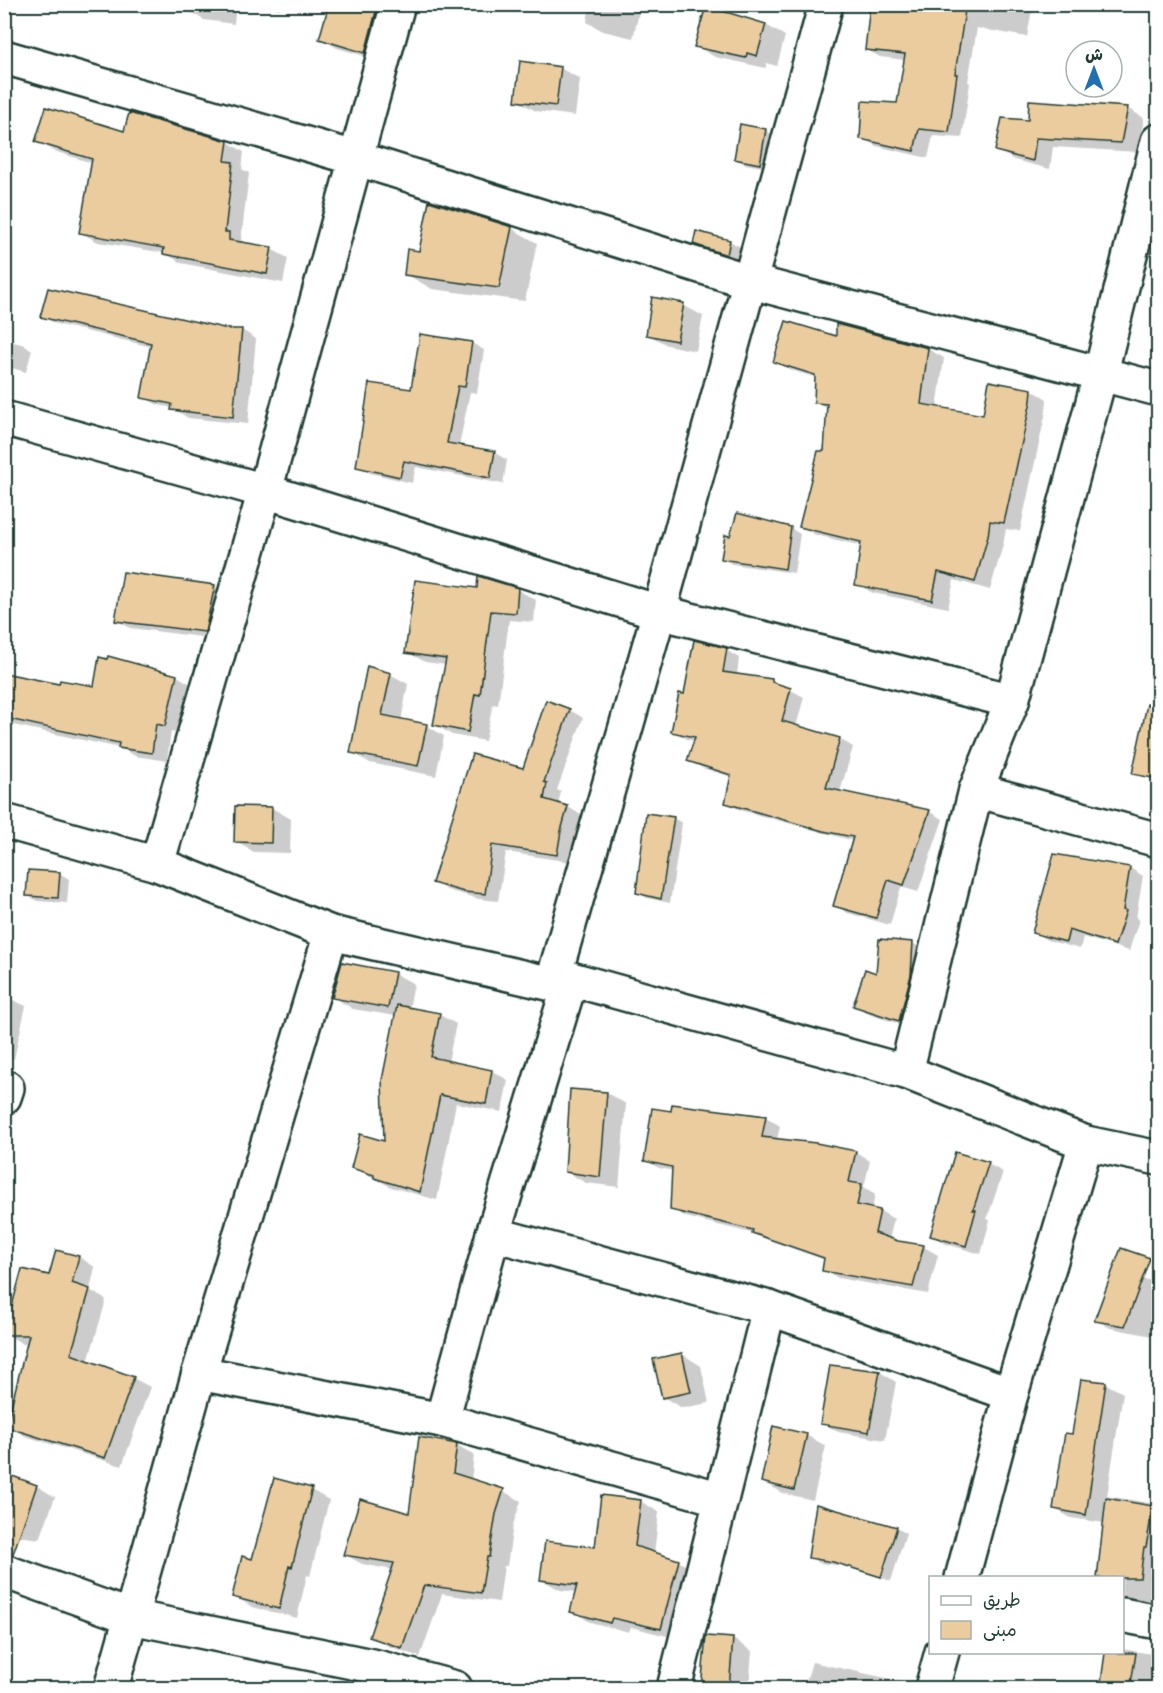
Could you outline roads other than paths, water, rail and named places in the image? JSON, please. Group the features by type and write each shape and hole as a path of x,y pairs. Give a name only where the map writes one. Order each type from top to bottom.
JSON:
{"street":[{"path":"157,864 265,491 398,4"},
{"path":"442,1420 561,982 658,612 826,4"},
{"path":"4,57 355,158 748,281 1101,372 1158,389"},
{"path":"906,1072 976,790 1012,701 1101,372 1158,141"},
{"path":"4,418 265,491 658,612 1012,701"},
{"path":"976,790 1158,840"},
{"path":"4,821 157,864 331,933 561,982 906,1072 1086,1143 1158,1158"},
{"path":"111,1689 199,1373 331,933"},
{"path":"4,1087 7,1088 4,1096"},
{"path":"963,1576 1011,1395 1086,1143"},
{"path":"493,1234 769,1308 1011,1395"},
{"path":"674,1689 769,1308"},
{"path":"199,1373 442,1420 721,1499"},
{"path":"4,1571 131,1617 374,1678 455,1689"},
{"path":"1124,1615 1158,1622"},
{"path":"932,1689 942,1654"}]}
